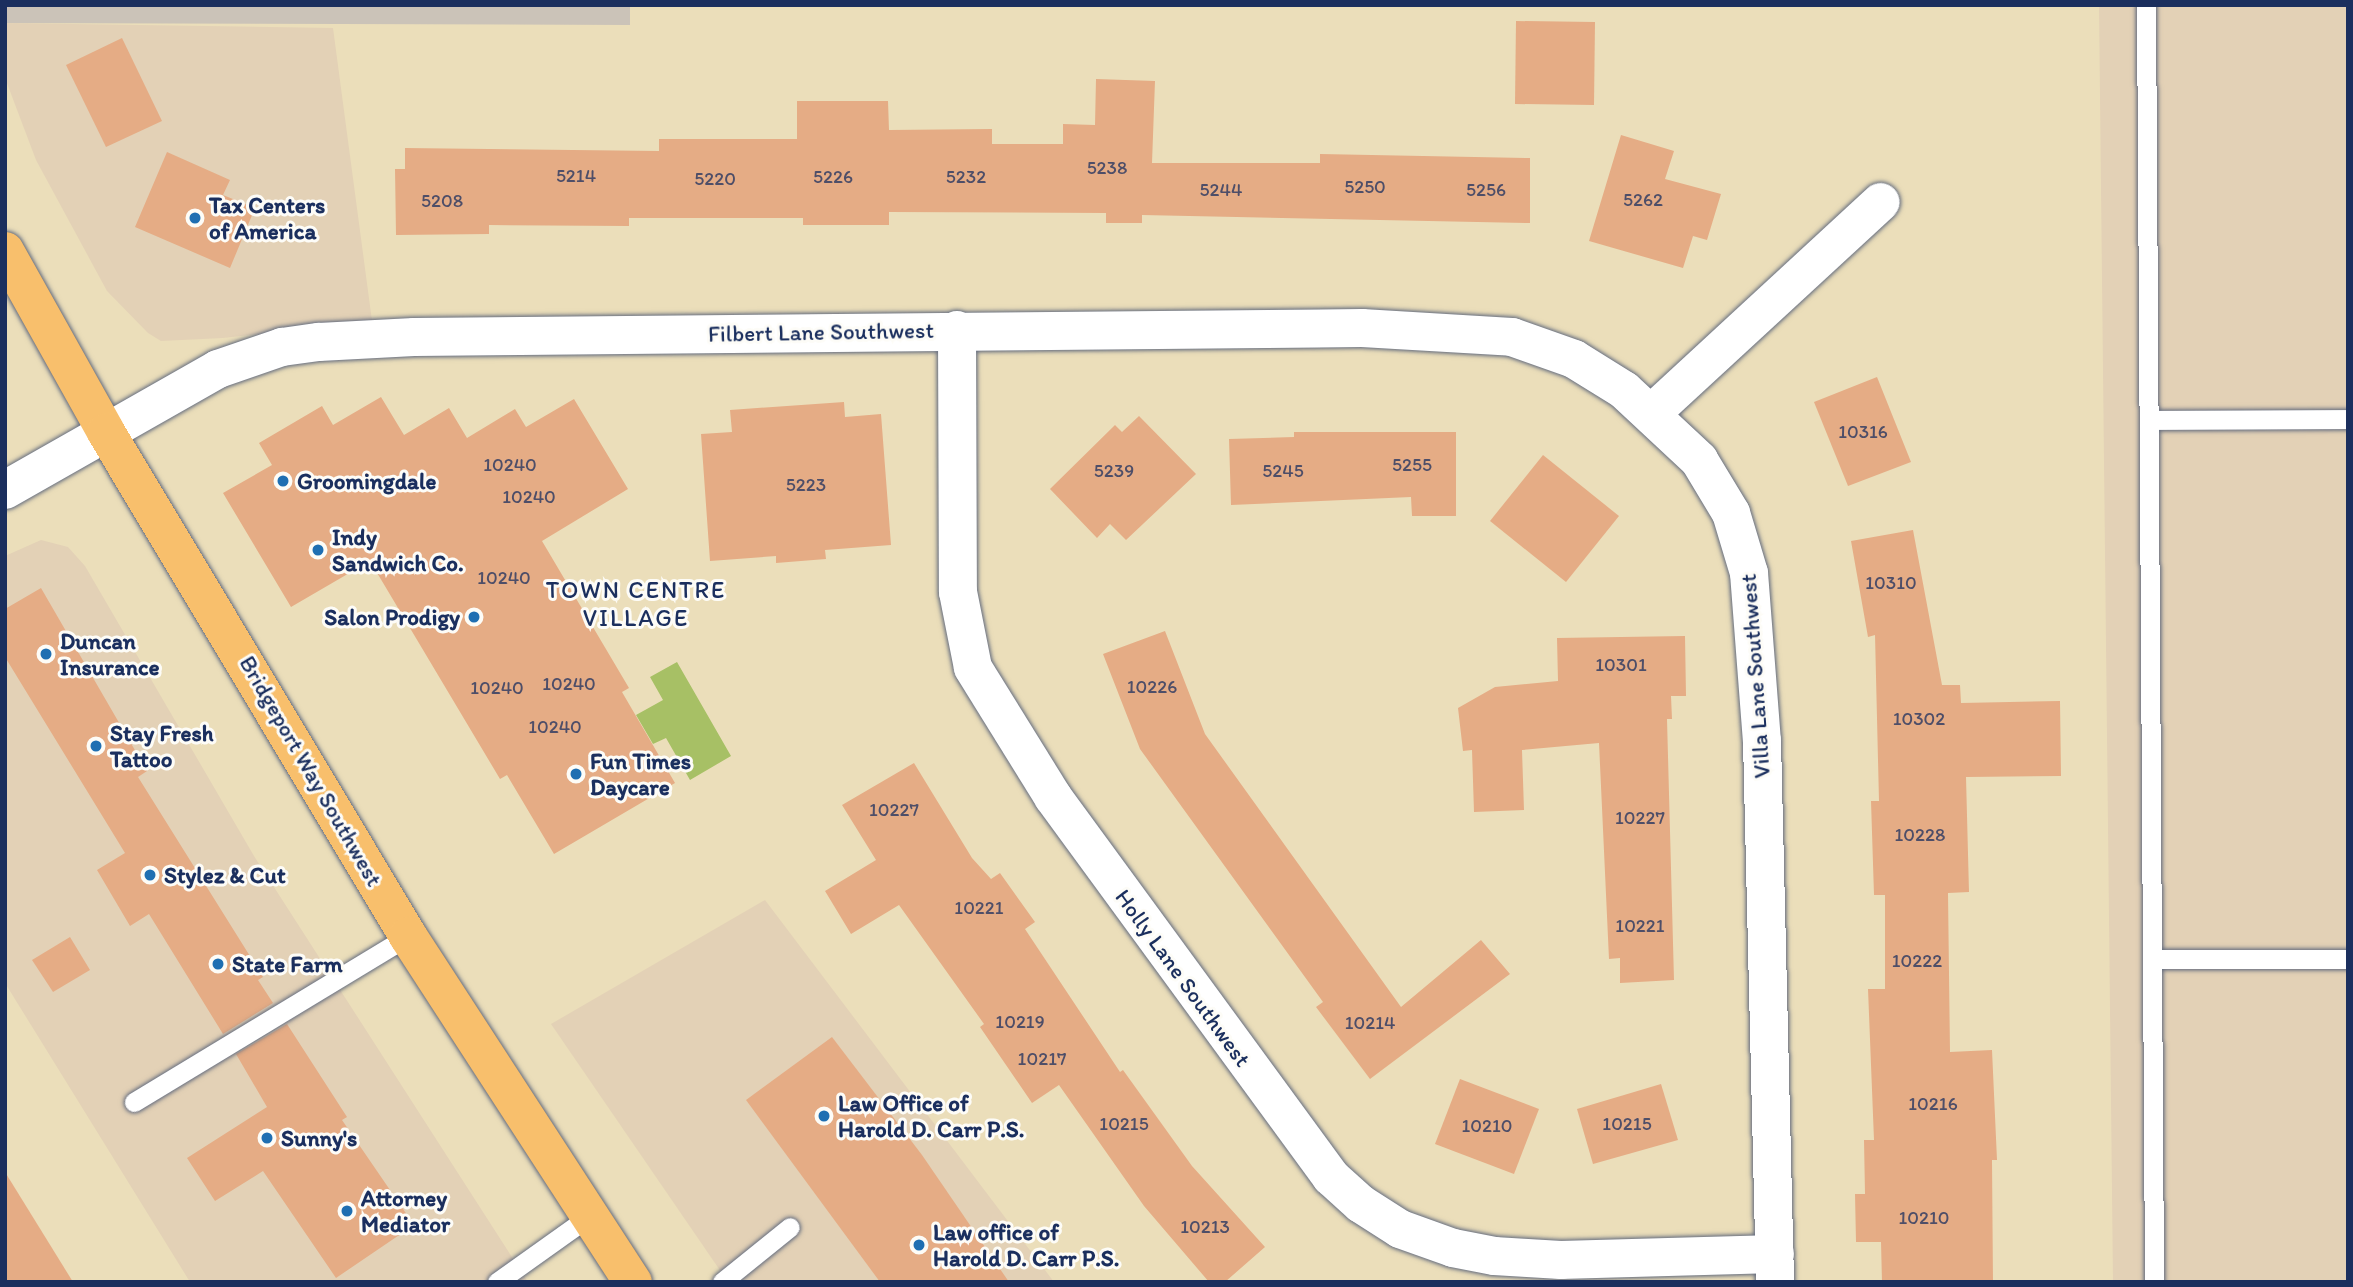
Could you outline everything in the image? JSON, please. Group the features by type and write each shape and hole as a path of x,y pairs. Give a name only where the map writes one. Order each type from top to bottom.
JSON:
{"main road":[{"name":"Bridgeport Way Southwest","path":"5,251 106,432 408,936 588,1217 633,1282"}],"street":[{"path":"1652,413 1881,202"},
{"name":"Filbert Lane Southwest","path":"5,490 218,369 300,344 414,337 1362,328 1479,332 1544,345 1574,359 1652,413"},
{"name":"Holly Lane Southwest","path":"957,330 958,592 973,668 1053,797 1331,1177 1361,1205 1401,1229 1453,1248 1494,1256 1775,1268"},
{"name":"Villa Lane Southwest","path":"1652,413 1699,460 1726,504 1741,541 1754,603 1762,741 1775,1268"}],"lane":[{"path":"2146,5 2154,1282"},
{"path":"2149,420 2348,419"},
{"path":"135,1102 408,936"},
{"path":"2153,959 2348,959"},
{"path":"497,1282 588,1217"},
{"path":"722,1282 790,1227"}],"shaded area":[{"path":"5,5 630,5 630,25 5,23"},
{"path":"2099,5 2348,5 2348,1282 2113,1282"},
{"path":"5,23 333,28 372,321 223,338 161,341 148,333 107,291 36,160 5,78"},
{"path":"41,540 68,547 85,566 254,856 528,1282 190,1282 5,983 5,556"},
{"path":"765,900 1054,1282 728,1282 551,1024"}],"green space":[{"path":"677,662 731,756 690,780 666,738 653,744 636,715 663,700 650,677"}],"building":[{"path":"1516,21 1595,22 1594,105 1515,104"},
{"path":"122,38 162,121 106,147 66,65"},
{"path":"1096,79 1155,81 1152,163 1320,163 1320,154 1530,158 1530,223 1142,215 1142,223 1106,223 1106,213 889,212 889,225 803,225 803,218 629,218 629,226 489,225 489,234 396,235 395,169 405,169 405,148 659,151 659,139 797,139 797,101 888,101 889,130 992,129 992,144 1063,144 1063,124 1095,125"},
{"path":"1621,135 1674,151 1665,179 1721,194 1707,240 1693,236 1683,268 1589,241"},
{"name":"Tax Centers of America","path":"167,152 230,180 223,195 255,208 230,268 135,227"},
{"path":"1877,377 1911,462 1848,486 1814,402"},
{"path":"381,397 404,435 449,408 467,438 515,409 526,427 574,399 628,489 542,541 629,688 622,692 675,783 554,854 507,775 500,779 370,561 291,607 223,493 272,465 259,443 322,406 333,425"},
{"path":"844,402 845,417 881,414 891,545 825,550 826,559 776,563 776,556 710,561 701,434 732,432 730,410"},
{"path":"1139,416 1196,474 1126,540 1110,524 1097,538 1050,489 1115,425 1122,432"},
{"path":"1294,432 1456,432 1456,516 1412,516 1411,497 1231,505 1229,439 1294,437"},
{"path":"1543,455 1619,516 1566,582 1490,521"},
{"path":"1913,530 1942,685 1960,685 1961,703 2060,701 2061,776 1966,777 1969,892 1948,893 1950,1052 1992,1050 1997,1160 1992,1160 1993,1282 1882,1282 1881,1242 1856,1242 1855,1194 1865,1194 1864,1140 1874,1140 1868,989 1885,989 1885,895 1874,895 1871,801 1879,801 1875,635 1868,637 1851,541"},
{"path":"41,588 147,771 138,777 263,977 258,980 273,1003 223,1034 149,914 130,926 97,870 125,853 5,657 5,609"},
{"path":"1165,631 1205,734 1401,1007 1481,940 1510,974 1370,1079 1316,1007 1323,1002 1140,749 1103,654"},
{"path":"1685,636 1686,696 1671,696 1672,719 1667,719 1674,980 1620,983 1620,958 1609,959 1599,743 1522,750 1524,810 1474,812 1472,750 1463,751 1458,708 1495,687 1558,681 1557,638"},
{"path":"914,763 972,858 991,879 1000,873 1035,922 1025,929 1120,1072 1123,1070 1192,1166 1265,1247 1225,1282 1209,1282 1144,1206 1059,1085 1032,1103 980,1027 984,1024 899,905 851,934 825,891 876,860 842,805"},
{"path":"70,937 90,970 53,992 32,960"},
{"path":"287,1024 347,1117 342,1120 414,1225 336,1278 263,1171 215,1201 187,1158 267,1107 236,1054"},
{"path":"832,1037 922,1155 1009,1282 880,1282 746,1100"},
{"path":"1460,1079 1539,1109 1514,1174 1435,1144"},
{"path":"1661,1084 1678,1140 1593,1164 1577,1109"},
{"path":"5,1172 73,1282 5,1282"}],"place":[{"name":"Tax Centers of America","path":"195,218"},
{"name":"Groomingdale","path":"283,481"},
{"name":"Indy Sandwich Co.","path":"318,550"},
{"name":"Salon Prodigy","path":"474,617"},
{"name":"Duncan Insurance","path":"46,654"},
{"name":"Stay Fresh Tattoo","path":"96,746"},
{"name":"Fun Times Daycare","path":"576,774"},
{"name":"Stylez & Cut","path":"150,875"},
{"name":"State Farm","path":"218,964"},
{"name":"Law Office of Harold D. Carr P.S.","path":"824,1116"},
{"name":"Sunny's","path":"267,1138"},
{"name":"Attorney Mediator","path":"347,1211"},
{"name":"Law office of Harold D. Carr P.S.","path":"919,1245"}],"district":[{"name":"TOWN CENTRE VILLAGE","path":"636,604"}]}
